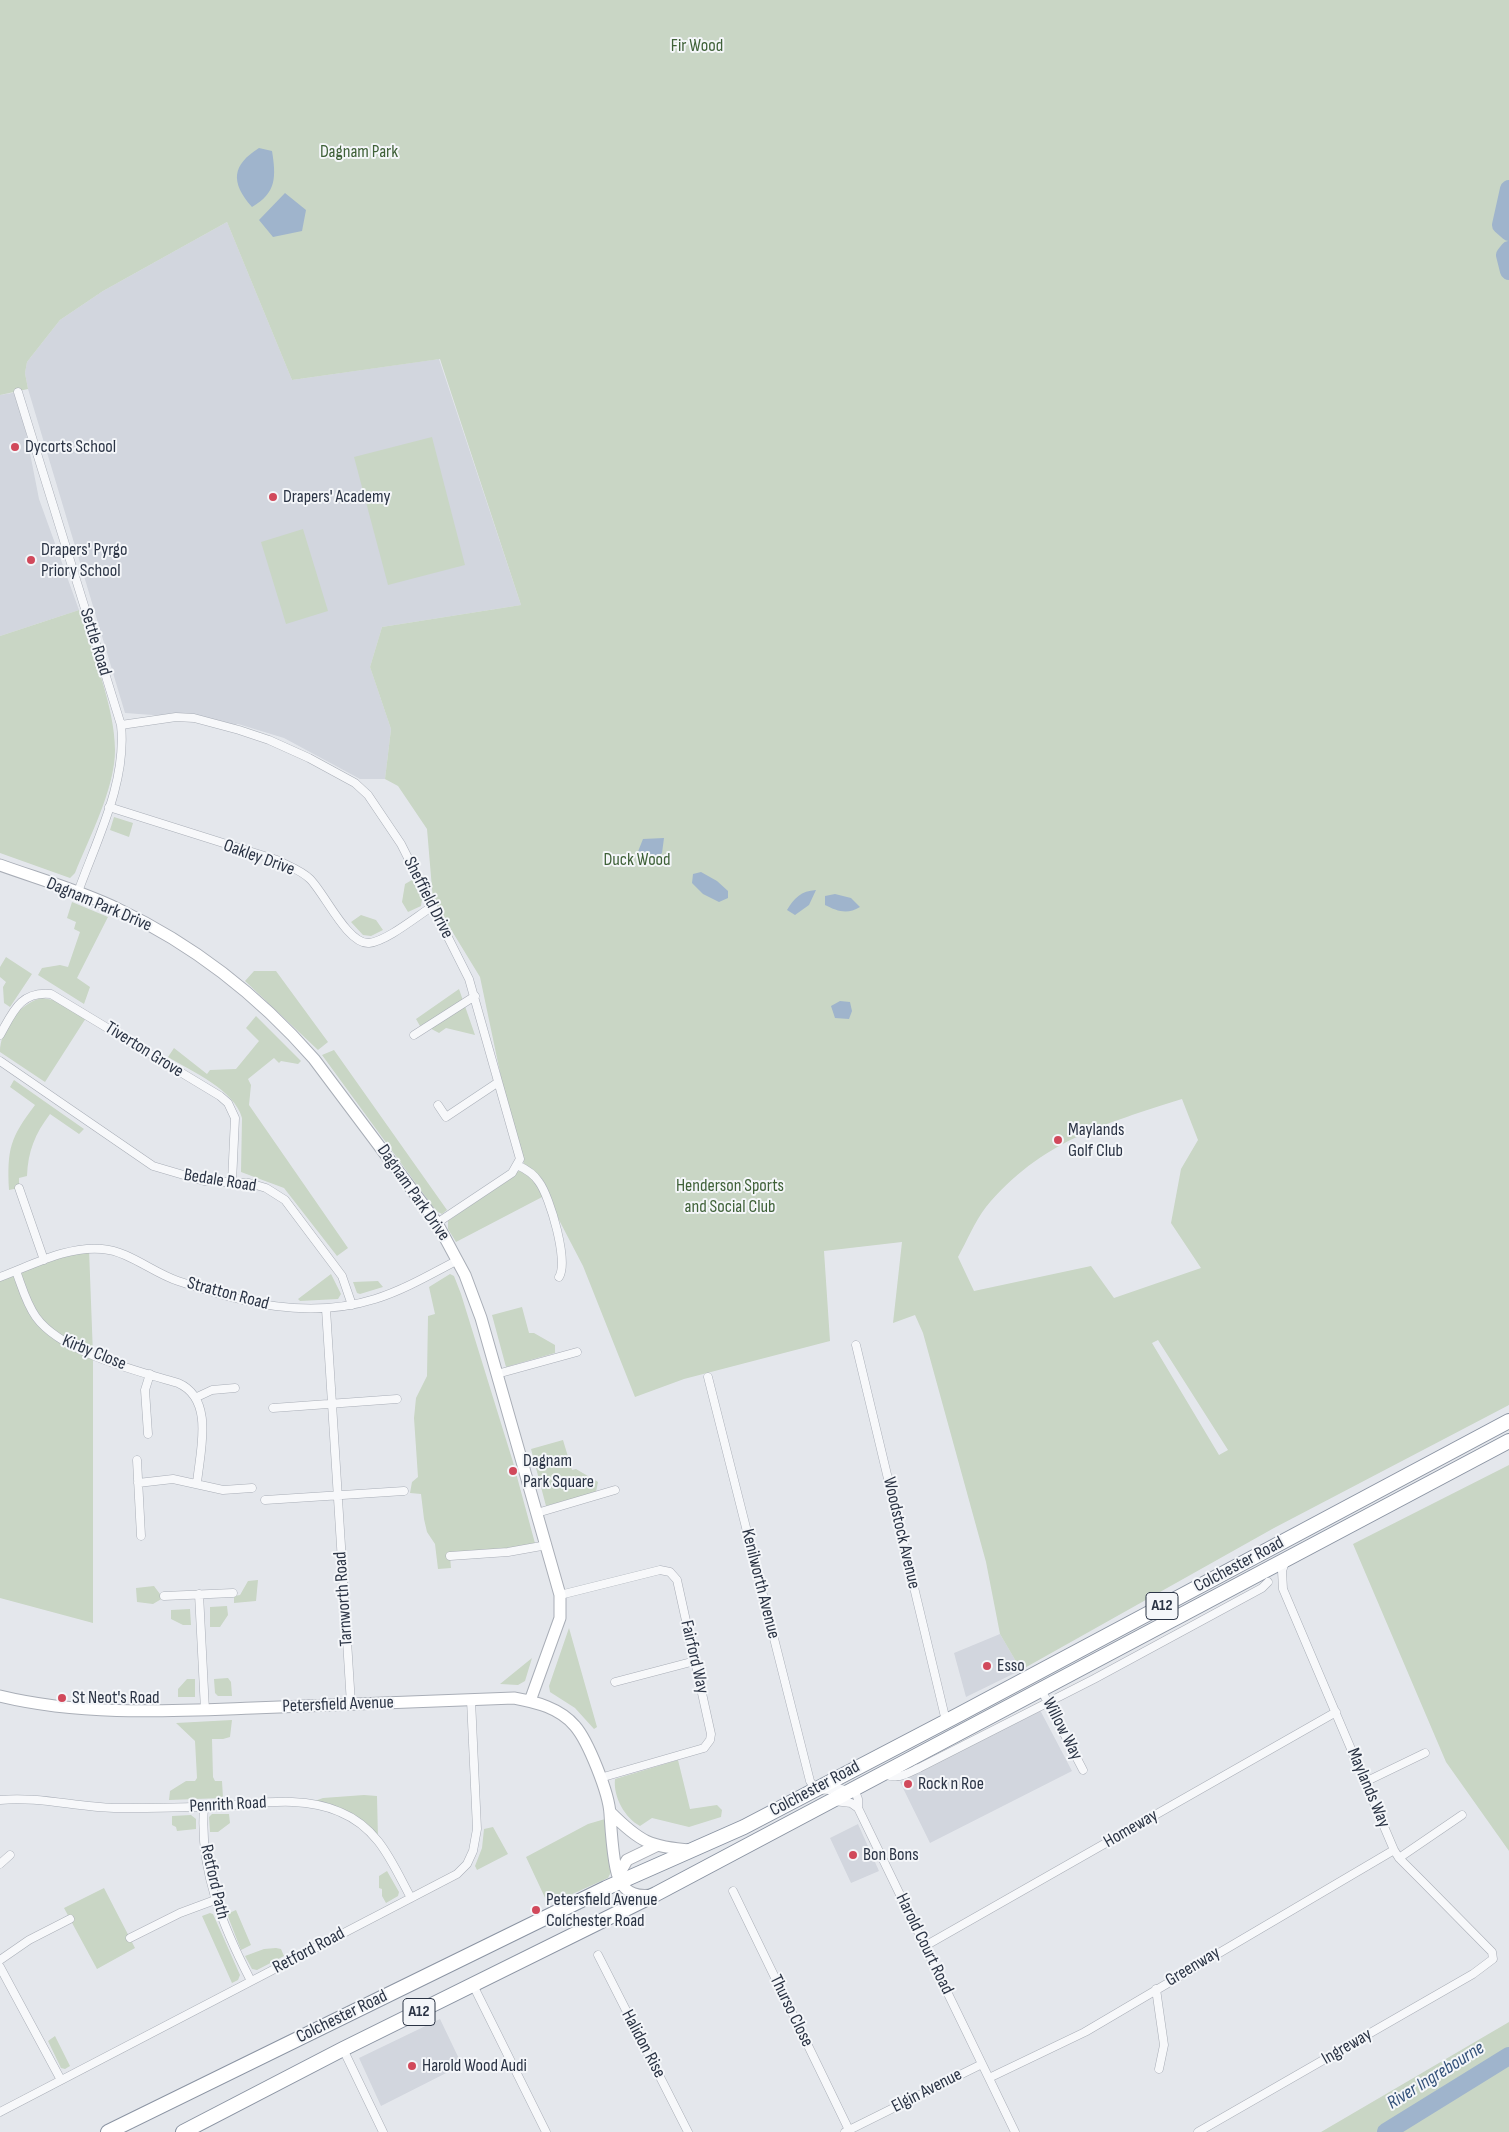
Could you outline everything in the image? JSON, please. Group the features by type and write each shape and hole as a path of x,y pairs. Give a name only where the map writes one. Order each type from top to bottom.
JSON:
{"highway":[{"name":"Colchester Road","path":"108,2132 619,1879 694,1850 815,1789 1509,1421"},
{"name":"Colchester Road","path":"184,2132 343,2049 656,1894 884,1774 1242,1581 1285,1562 1509,1440"}],"street":[{"name":"Settle Road","path":"18,392 121,724 123,743 120,766 109,807 78,892"},
{"name":"Sheffield Drive","path":"121,724 176,716 194,718 269,740 341,775 355,783 368,795 401,844 433,906 475,996 497,1083 518,1150 520,1159 517,1166"},
{"name":"Oakley Drive","path":"109,807 277,860 295,868 310,879 355,939 368,943 380,940 433,906"},
{"name":"Dagnam Park Drive","path":"0,865 78,892 117,908 174,940 241,986 294,1036 324,1071 437,1223 458,1260 479,1312 560,1595 560,1618 530,1701"},
{"name":"Tiverton Grove","path":"0,1036 16,1008 29,996 51,994 220,1096 228,1103 235,1118 232,1182"},
{"path":"414,1035 475,996"},
{"name":"Bedale Road","path":"0,1061 153,1166 204,1181 250,1183 266,1188 285,1200 342,1276 352,1305"},
{"path":"438,1105 446,1117 497,1083"},
{"path":"437,1223 512,1172 517,1166 527,1170 539,1181 552,1214 560,1240 562,1271 560,1277"},
{"path":"19,1188 44,1260"},
{"name":"Stratton Road","path":"0,1277 75,1250 116,1251 159,1274 220,1294 269,1306 326,1309 352,1305 396,1291 458,1260"},
{"name":"Kirby Close","path":"16,1271 29,1307 37,1319 56,1338 80,1351 185,1386 197,1397"},
{"name":"Tarnworth Road","path":"326,1309 330,1403 351,1704"},
{"name":"Woodstock Avenue","path":"856,1345 946,1721"},
{"path":"497,1374 577,1352"},
{"path":"148,1434 145,1390 150,1374"},
{"name":"Kenilworth Avenue","path":"708,1377 785,1686 809,1778 815,1789"},
{"path":"197,1483 202,1417 197,1397 212,1390 235,1388"},
{"path":"273,1408 397,1399"},
{"path":"137,1460 141,1536"},
{"path":"138,1482 173,1480 197,1483 223,1490 252,1488"},
{"path":"537,1513 615,1490"},
{"path":"265,1500 404,1491"},
{"path":"450,1556 508,1552 547,1545"},
{"name":"Colchester Road","path":"884,1774 894,1777 904,1775 1207,1619 1262,1588 1285,1562"},
{"name":"Maylands Way","path":"1285,1562 1283,1589 1394,1850 1399,1858 1492,1952 1494,1959"},
{"name":"Fairford Way","path":"560,1595 660,1570 670,1572 677,1580 712,1734 708,1744 698,1750 600,1778"},
{"path":"1242,1581 1269,1582 1283,1589"},
{"path":"164,1596 233,1593"},
{"path":"199,1594 205,1710"},
{"path":"615,1682 695,1661"},
{"name":"Willow Way","path":"1041,1688 1082,1770"},
{"name":"Petersfield Avenue","path":"0,1696 39,1703 104,1710 205,1710 514,1698 530,1701 555,1709 575,1726 591,1749 610,1812 610,1826 619,1879"},
{"name":"Retford Road","path":"0,2112 457,1874 467,1864 473,1851 477,1829 471,1700"},
{"name":"Homeway","path":"925,1946 1336,1712"},
{"path":"1365,1782 1425,1753"},
{"path":"815,1789 829,1790 836,1787 849,1792"},
{"name":"Harold Court Road","path":"849,1792 856,1794 858,1808 1014,2132"},
{"name":"Penrith Road","path":"0,1800 16,1798 103,1807 204,1807 306,1802 341,1812 360,1823 378,1838 411,1898"},
{"path":"832,1801 851,1803 858,1808"},
{"name":"Retford Path","path":"204,1807 204,1841 215,1900 229,1938 251,1981"},
{"name":"Petersfield Avenue","path":"610,1812 637,1838 656,1846 694,1850"},
{"path":"1399,1858 1462,1815"},
{"path":"656,1846 626,1860 619,1879 628,1892 637,1895 656,1894"},
{"name":"Greenway","path":"989,2078 1085,2032 1394,1850"},
{"path":"0,1864 10,1854"},
{"name":"Thurso Close","path":"733,1891 847,2131"},
{"path":"130,1938 180,1913 215,1900"},
{"path":"0,1960 29,1940 70,1919"},
{"name":"Halidon Rise","path":"598,1955 688,2132"},
{"name":"Ingreway","path":"1198,2132 1473,1974 1494,1959"},
{"path":"0,1967 61,2080"},
{"path":"473,1984 546,2132"},
{"path":"1156,1989 1164,2045 1159,2069"},
{"path":"343,2049 383,2132"},
{"name":"Elgin Avenue","path":"847,2131 982,2064"}],"shaded area":[{"name":"Drapers' Academy","path":"227,222 292,380 439,359 521,605 382,627 370,667 391,729 385,779 360,779 284,738 238,724 228,727 194,718 125,713 28,389 25,373 27,362 60,320 103,291"},
{"name":"Drapers' Pyrgo Priory School","path":"18,392 39,499 79,610 0,636 0,395"},
{"path":"1000,1634 1021,1670 966,1697 954,1653"},
{"path":"1040,1710 1072,1771 930,1843 900,1782"},
{"path":"858,1824 879,1871 851,1883 830,1838"},
{"path":"440,2019 462,2065 381,2106 359,2058"}],"green space":[{"path":"0,0 1509,0 1509,1405 1274,1528 1021,1670 1000,1634 986,1562 923,1333 915,1315 893,1323 902,1242 824,1251 830,1341 684,1379 635,1397 583,1266 546,1195 456,1242 448,1229 448,1221 523,1168 526,1170 510,1120 480,977 433,900 427,829 398,786 385,779 391,729 370,667 382,627 521,605 440,359 292,380 227,222 103,291 60,320 27,362 25,373 28,389 0,395","holes":["1182,1099 1198,1140 1181,1169 1171,1223 1201,1268 1114,1298 1091,1266 974,1291 958,1257 986,1207 1007,1184 1052,1150 1075,1138 1126,1117","1158,1340 1228,1450 1219,1455 1152,1343"]},
{"path":"432,437 465,565 388,585 354,457"},
{"path":"303,529 328,611 286,624 261,542"},
{"path":"79,610 107,698 114,733 115,750 111,781 106,797 75,873 70,878 0,853 0,636"},
{"path":"114,817 133,823 129,837 110,830"},
{"path":"412,880 422,899 421,906 408,912 402,902 405,884"},
{"path":"72,902 108,917 77,978 90,987 84,1004 38,975 42,968 60,965 68,967 80,932 74,929 76,922 67,918"},
{"path":"361,915 376,920 383,930 371,936 363,935 351,922"},
{"path":"6,957 32,974 10,1007 4,1003 3,987 6,982 0,977 0,967"},
{"path":"254,971 276,971 328,1042 318,1050 245,981"},
{"path":"459,989 475,1035 446,1028 439,1033 424,1025 420,1026 416,1019"},
{"path":"42,998 59,1001 86,1018 45,1082 0,1052 3,1035 12,1019 26,1005"},
{"path":"256,1016 301,1061 298,1064 281,1061 279,1063 274,1058 248,1079 251,1085 249,1105 348,1248 337,1256 284,1188 241,1172 242,1118 238,1108 231,1099 211,1082 168,1057 174,1048 207,1074 210,1070 236,1069 259,1041 246,1028"},
{"path":"334,1050 447,1210 442,1214 436,1211 322,1055"},
{"path":"14,1080 84,1129 79,1134 50,1114 33,1143 27,1176 19,1178 19,1188 9,1190 9,1164 12,1144 20,1126 35,1105 10,1087"},
{"path":"89,1249 93,1355 93,1623 0,1598 0,1277"},
{"path":"331,1274 341,1294 338,1299 300,1301 298,1299"},
{"path":"450,1274 454,1276 461,1294 513,1462 536,1547 450,1556 451,1568 438,1569 435,1544 427,1532 424,1519 421,1494 410,1493 412,1482 418,1477 414,1418 416,1398 427,1376 428,1316 435,1314 429,1287"},
{"path":"378,1281 383,1287 360,1294 357,1293 353,1282"},
{"path":"522,1307 529,1333 534,1333 555,1345 555,1353 506,1367 492,1315"},
{"path":"563,1440 572,1470 576,1469 598,1482 596,1492 546,1506 531,1449"},
{"path":"1509,1465 1509,1851 1446,1762 1353,1544"},
{"path":"258,1580 256,1601 234,1603 234,1596 240,1595 248,1581"},
{"path":"154,1586 163,1598 153,1604 137,1602 136,1588"},
{"path":"227,1606 228,1615 220,1627 210,1627 210,1607"},
{"path":"190,1609 191,1625 183,1625 171,1619 171,1610"},
{"path":"569,1628 597,1727 594,1729 575,1708 550,1692 549,1686"},
{"path":"532,1658 525,1681 518,1685 500,1684"},
{"path":"228,1678 231,1682 232,1696 218,1696 215,1693 214,1679"},
{"path":"187,1679 195,1679 195,1697 178,1697 178,1689"},
{"path":"232,1720 230,1737 212,1739 213,1777 215,1781 222,1781 223,1798 169,1800 170,1791 186,1781 195,1781 197,1778 195,1741 176,1723"},
{"path":"678,1760 690,1809 717,1805 722,1810 721,1817 689,1827 652,1818 640,1826 629,1818 621,1806 616,1793 615,1779"},
{"path":"377,1796 378,1839 360,1823 312,1802 323,1798"},
{"path":"212,1814 229,1814 230,1823 218,1832 210,1832 209,1817"},
{"path":"191,1815 196,1819 196,1829 177,1831 176,1827 172,1825 172,1816"},
{"path":"605,1819 613,1868 608,1878 568,1896 547,1902 526,1857 588,1824"},
{"path":"493,1827 508,1854 477,1870 475,1866 482,1848 484,1829"},
{"path":"387,1871 399,1892 398,1896 386,1903 382,1896 382,1889 379,1888 379,1876"},
{"path":"104,1888 135,1948 97,1969 64,1908"},
{"path":"236,1910 251,1945 241,1950 227,1914"},
{"path":"210,1913 213,1914 240,1975 238,1980 232,1983 202,1916"},
{"path":"264,1949 281,1949 284,1956 257,1970 252,1969 245,1956"},
{"path":"1509,2022 1509,2132 1321,2132"},
{"path":"55,2036 70,2066 65,2069 61,2068 48,2041"}],"water":[{"path":"259,148 272,151 274,176 273,183 266,196 252,207 240,190 237,174 243,161"},
{"path":"285,193 306,210 302,231 273,237 259,220"},
{"path":"664,838 662,853 651,864 639,863 637,854 643,839"},
{"path":"701,872 717,881 728,891 728,898 719,902 703,894 692,883 693,874"},
{"path":"816,890 809,905 795,915 787,910 799,896"},
{"path":"835,894 851,898 860,907 851,911 842,911 825,905 825,896"},
{"path":"840,1001 850,1002 852,1011 849,1019 835,1018 831,1006"}],"waterway":[{"path":"1509,189 1501,225 1509,232"},
{"path":"1509,250 1505,255 1509,271"},
{"name":"River Ingrebourne","path":"1386,2132 1509,2056"}],"place":[{"name":"Dycorts School","path":"15,447"},
{"name":"Drapers' Academy","path":"273,497"},
{"name":"Drapers' Pyrgo Priory School","path":"31,560"},
{"name":"Maylands Golf Club","path":"1058,1140"},
{"name":"Dagnam Park Square","path":"513,1471"},
{"name":"Esso","path":"987,1666"},
{"name":"St Neot's Road","path":"62,1698"},
{"name":"Rock n Roe","path":"908,1784"},
{"name":"Bon Bons","path":"853,1855"},
{"name":"Petersfield Avenue Colchester Road","path":"536,1910"},
{"name":"Harold Wood Audi","path":"412,2066"}],"park label":[{"name":"Fir Wood","path":"697,46"},
{"name":"Dagnam Park","path":"359,152"},
{"name":"Duck Wood","path":"637,860"},
{"name":"Henderson Sports and Social Club","path":"730,1196"}]}
